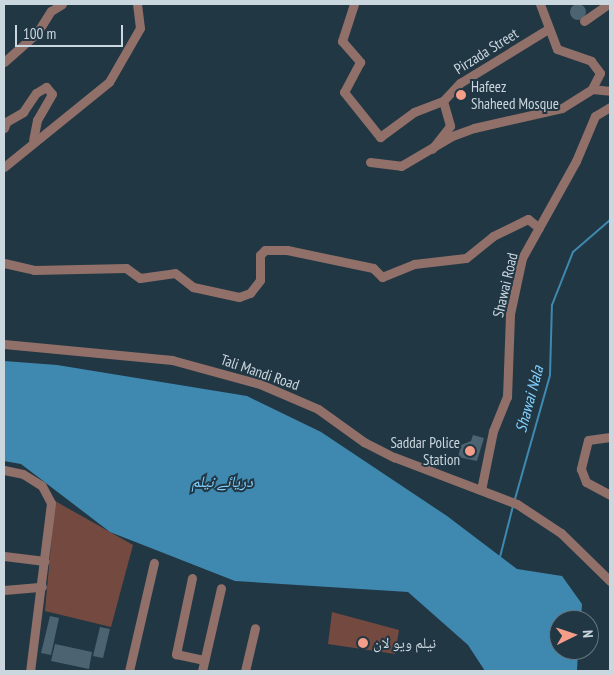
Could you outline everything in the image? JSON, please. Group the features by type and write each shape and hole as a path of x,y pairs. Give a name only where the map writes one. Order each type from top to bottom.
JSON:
{"street":[{"path":"4,62 37,33 50,11 62,4"},
{"path":"4,167 33,140 108,82 140,28 137,4"},
{"path":"354,4 342,41 360,62 344,92 377,135 387,135 414,112 443,101 450,126 432,149"},
{"path":"370,162 401,166 474,128 562,108 592,89 600,73 591,61 557,49 540,4"},
{"path":"584,22 608,4"},
{"name":"Pirzada Street","path":"443,101 460,82 548,29"},
{"path":"4,128 6,122 23,112 36,93 46,87 52,94 37,120 33,140"},
{"path":"592,89 610,91"},
{"name":"Shawai Road","path":"484,491 493,431 507,396 514,292 522,258 595,116 610,106"},
{"path":"4,263 34,270 126,268 140,278 175,273 193,287 240,297 250,293 260,280 260,255 265,250 287,250 373,268 382,277 414,264 466,258 493,236 528,219 539,228"},
{"name":"Tali Mandi Road","path":"4,344 172,360 260,384 318,409 364,442 394,457 484,491 550,524 610,581"},
{"path":"610,436 588,440 581,469 586,482 610,495"},
{"path":"4,470 23,474 42,486 51,503 30,671"},
{"path":"4,556 45,561"},
{"path":"129,671 154,563"},
{"path":"192,578 176,654 204,660"},
{"path":"4,590 42,587"},
{"path":"202,671 221,588"},
{"path":"245,671 255,628"}],"shaded area":[{"path":"55,501 133,545 111,627 45,611"},
{"path":"332,612 399,630 395,654 328,644"}],"water":[{"name":"دریائے نیلم","path":"4,361 57,365 247,396 321,432 447,516 517,569 562,576 582,604 582,610 549,610 549,660 578,660 577,671 485,671 468,645 408,592 235,581 110,532 21,464 4,461"}],"building":[{"path":"578,4 584,6 586,12 584,18 578,20 572,18 570,12 572,6"},
{"name":"Saddar Police Station","path":"473,435 484,438 477,461 458,457 461,445 471,441"},
{"path":"50,616 59,618 51,655 41,653"},
{"path":"100,627 110,629 103,658 93,656"},
{"path":"55,644 92,652 89,669 51,661"}],"waterway":[{"name":"Shawai Nala","path":"515,499 550,375 552,305 573,252 610,220"},
{"name":"Shawai Nala","path":"500,557 513,506"}],"place":[{"name":"Hafeez Shaheed Mosque","path":"461,95"},
{"name":"Saddar Police Station","path":"470,451"},
{"name":"نیلم ویو لان","path":"363,643"}]}
